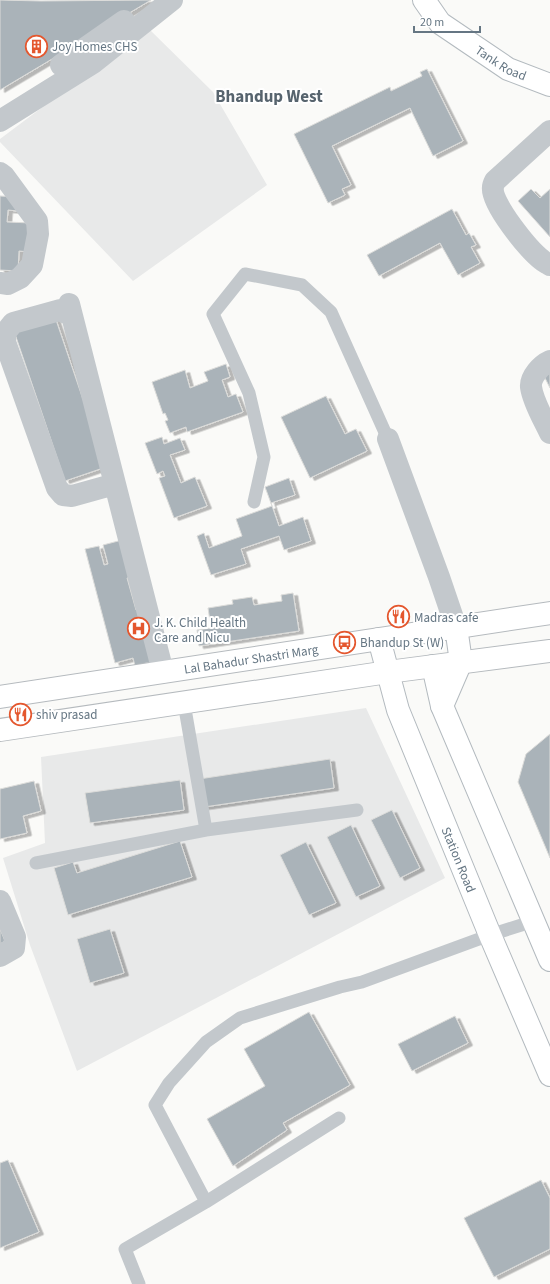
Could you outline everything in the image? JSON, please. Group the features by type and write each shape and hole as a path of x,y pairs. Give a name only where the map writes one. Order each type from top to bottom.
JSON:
{"main road":[{"name":"Tank Road","path":"424,0 440,23 508,69 550,85"},
{"name":"Lal Bahadur Shastri Marg","path":"0,697 550,613"},
{"path":"442,706 461,662 456,627"},
{"name":"Station Road","path":"379,639 398,710 490,935 550,1075"},
{"path":"0,730 388,672 550,651"},
{"path":"433,666 442,706 550,960"}],"street":[{"path":"61,65 165,1"},
{"path":"0,121 93,63 165,1"},
{"path":"550,131 495,181 492,188 501,210 518,235 542,260 550,265"},
{"path":"0,173 4,176 37,221 38,234 32,265 20,278 8,284 0,283"},
{"path":"115,484 72,496 63,495 57,488 5,342 5,333 13,324 60,310 70,310 115,484 163,672"},
{"path":"550,361 534,375 531,386 550,433"},
{"path":"388,439 456,627"},
{"path":"0,902 15,937 14,948 0,956"}],"lane":[{"path":"254,502 264,457 249,393 213,314 245,274 302,285 331,312 388,439"},
{"path":"184,703 206,830"},
{"path":"36,863 206,830 357,810"},
{"path":"206,1202 155,1105 169,1083 206,1042 240,1018 340,987 362,982 490,935 534,921"},
{"path":"139,1284 124,1249 206,1202 339,1118"}],"shaded area":[{"path":"148,28 213,92 267,185 133,281 0,142 0,139"},
{"path":"366,708 445,878 77,1071 30,945 3,858 45,843 41,757"}],"building":[{"name":"Joy Homes CHS","path":"0,0 41,1 151,0 0,90"},
{"path":"427,69 463,141 433,156 410,108 332,146 351,185 342,189 345,195 328,203 294,134 390,87 391,91 422,76 420,72"},
{"path":"531,189 540,198 550,189 550,237 518,201"},
{"path":"0,196 19,197 18,211 8,210 7,222 31,223 30,252 19,251 18,271 0,270"},
{"path":"452,209 466,235 469,233 476,245 471,247 480,263 458,275 440,243 379,276 367,255"},
{"path":"55,317 106,467 65,481 14,331"},
{"path":"226,364 230,377 222,380 228,397 236,394 243,412 187,432 186,427 170,433 165,421 168,420 165,413 163,414 152,382 185,370 190,388 208,381 204,372"},
{"path":"550,373 550,388 544,376"},
{"path":"326,396 345,434 356,429 367,451 310,478 281,417"},
{"path":"162,437 164,444 180,438 185,450 170,455 181,483 195,477 207,506 174,518 159,478 165,476 163,471 157,474 145,443"},
{"path":"289,478 295,495 271,503 279,526 303,517 311,541 284,550 279,536 241,549 246,564 211,575 197,536 204,533 209,548 242,536 236,519 272,506 265,487"},
{"path":"122,540 132,577 127,578 136,610 140,609 154,661 135,666 133,658 115,663 85,549 99,546 104,565 108,564 103,545"},
{"path":"293,593 299,631 199,646 197,630 211,628 208,608 233,604 232,600 252,597 254,605 282,601 281,595"},
{"path":"550,734 550,858 518,782 526,754"},
{"path":"330,759 334,788 204,807 199,779"},
{"path":"180,780 184,810 90,823 85,793"},
{"path":"34,781 41,811 23,816 27,833 0,839 0,789"},
{"path":"392,810 420,868 400,878 371,820"},
{"path":"351,825 380,886 356,897 327,837"},
{"path":"180,841 192,877 68,915 54,868 73,862 77,873"},
{"path":"306,842 336,903 309,915 280,855"},
{"path":"0,929 5,941 0,944"},
{"path":"110,929 124,973 90,983 77,939"},
{"path":"309,1012 350,1085 283,1123 287,1130 233,1166 207,1119 265,1086 244,1049"},
{"path":"455,1016 468,1043 412,1071 398,1044"},
{"path":"8,1160 39,1232 0,1248 0,1163"},
{"path":"541,1180 550,1198 550,1249 494,1277 464,1218"}],"place":[{"name":"Joy Homes CHS","path":"37,46"},
{"name":"Madras cafe","path":"399,617"},
{"name":"J. K. Child Health Care and Nicu","path":"139,629"},
{"name":"Bhandup St (W)","path":"344,642"},
{"name":"shiv prasad","path":"20,714"}],"district":[{"name":"Bhandup West","path":"269,96"}]}
